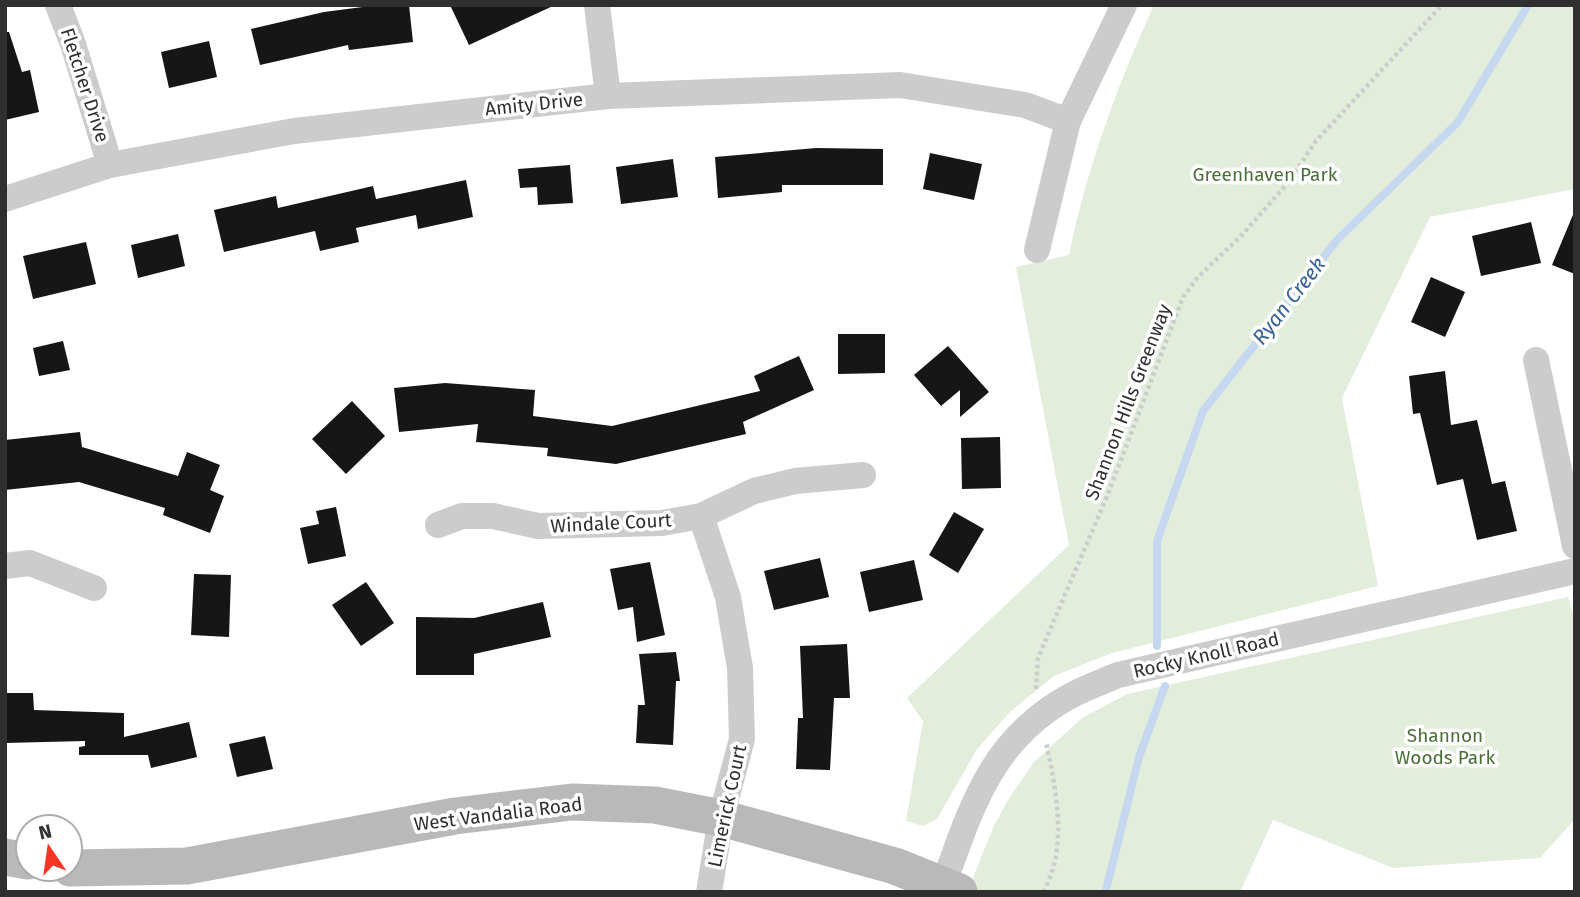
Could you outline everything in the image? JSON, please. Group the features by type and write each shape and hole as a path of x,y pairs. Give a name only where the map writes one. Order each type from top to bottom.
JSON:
{"main road":[{"name":"West Vandalia Road","path":"84,868 187,866 455,816 572,802 655,805 721,818 895,866 951,889"}],"street":[{"name":"Fletcher Drive","path":"58,5 73,44 110,165"},
{"path":"597,5 608,96"},
{"path":"1037,250 1068,121 1124,5"},
{"name":"Amity Drive","path":"5,199 110,165 294,131 608,96 900,85 1025,105 1068,121"},
{"path":"1536,360 1575,546"},
{"name":"Windale Court","path":"438,525 462,516 493,516 538,526 662,523 701,516 754,491 795,481 863,475"},
{"name":"Limerick Court","path":"701,516 727,597 740,668 742,738 721,818 709,892"},
{"path":"5,566 30,563 94,588"},
{"name":"Rocky Knoll Road","path":"951,889 970,809 992,766 1025,727 1072,695 1118,675 1575,571"}],"path":[{"name":"Shannon Hills Greenway","path":"1044,892 1055,863 1059,830 1054,777 1036,688 1038,658 1108,494 1183,297 1199,276 1242,235 1287,184 1316,141 1442,5"}],"green space":[{"name":"Greenhaven Park","path":"1154,5 1575,5 1575,189 1430,217 1342,398 1378,586 1112,653 1054,676 1010,712 977,749 937,819 923,826 906,821 923,721 907,698 1069,545 1016,267 1069,255 1104,128"},
{"name":"Shannon Woods Park","path":"1568,597 1575,620 1575,819 1540,858 1393,868 1273,820 1240,892 967,892 993,828 1009,798 1034,762 1082,718 1127,694"}],"building":[{"path":"378,5 409,5 413,42 349,50 348,45 260,65 251,29 324,12"},
{"path":"450,5 555,5 469,45"},
{"path":"5,32 9,32 22,72 30,70 39,112 5,120"},
{"path":"209,41 217,77 169,88 161,52"},
{"path":"816,148 883,149 883,185 782,185 782,192 718,198 715,157"},
{"path":"930,153 982,164 974,200 923,189"},
{"path":"673,159 678,197 621,204 616,167"},
{"path":"570,165 573,203 538,205 537,187 520,188 518,169"},
{"path":"466,180 473,217 418,229 416,215 356,228 359,242 320,251 315,231 224,252 214,210 276,196 278,208 373,186 376,199"},
{"path":"1575,210 1575,274 1552,265"},
{"path":"1531,222 1541,263 1481,276 1472,236"},
{"path":"178,234 185,266 138,278 131,245"},
{"path":"86,242 96,284 33,299 23,256"},
{"path":"1431,277 1465,292 1445,337 1411,322"},
{"path":"838,334 885,334 885,373 838,374"},
{"path":"63,341 70,370 39,376 33,348"},
{"path":"948,346 989,392 960,417 960,390 941,406 914,375"},
{"path":"799,356 814,390 743,422 746,434 616,464 547,456 548,448 476,442 478,424 399,432 394,388 445,383 535,390 533,416 612,426 760,391 754,376"},
{"path":"1445,371 1451,425 1477,420 1492,484 1505,481 1517,531 1477,540 1463,479 1437,485 1420,413 1413,414 1409,376"},
{"path":"352,401 385,436 346,474 312,439"},
{"path":"80,432 82,447 178,476 187,452 220,465 210,490 224,496 210,533 163,515 165,508 79,482 5,490 5,440"},
{"path":"1000,437 1001,488 962,489 961,438"},
{"path":"336,507 346,556 308,564 300,528 319,524 316,511"},
{"path":"954,512 984,529 958,573 929,555"},
{"path":"820,558 829,597 774,610 764,571"},
{"path":"914,560 923,600 869,612 860,572"},
{"path":"650,562 665,635 637,642 633,607 618,610 610,569"},
{"path":"194,574 231,575 229,637 191,635"},
{"path":"366,582 394,623 361,646 332,605"},
{"path":"543,602 551,637 474,654 474,675 416,675 416,617 474,618"},
{"path":"847,644 850,698 834,698 830,770 796,769 798,718 803,718 800,646"},
{"path":"676,652 680,681 676,681 673,745 636,743 638,705 645,705 639,654"},
{"path":"5,693 33,693 34,710 124,713 124,737 189,722 197,757 151,768 148,755 79,755 79,747 85,746 85,741 5,743"},
{"path":"265,736 273,769 237,777 229,744"}],"waterway":[{"name":"Ryan Creek","path":"1157,646 1157,541 1203,411 1337,240 1458,122 1528,5"},
{"name":"Ryan Creek","path":"1106,890 1139,757 1165,686"}]}
